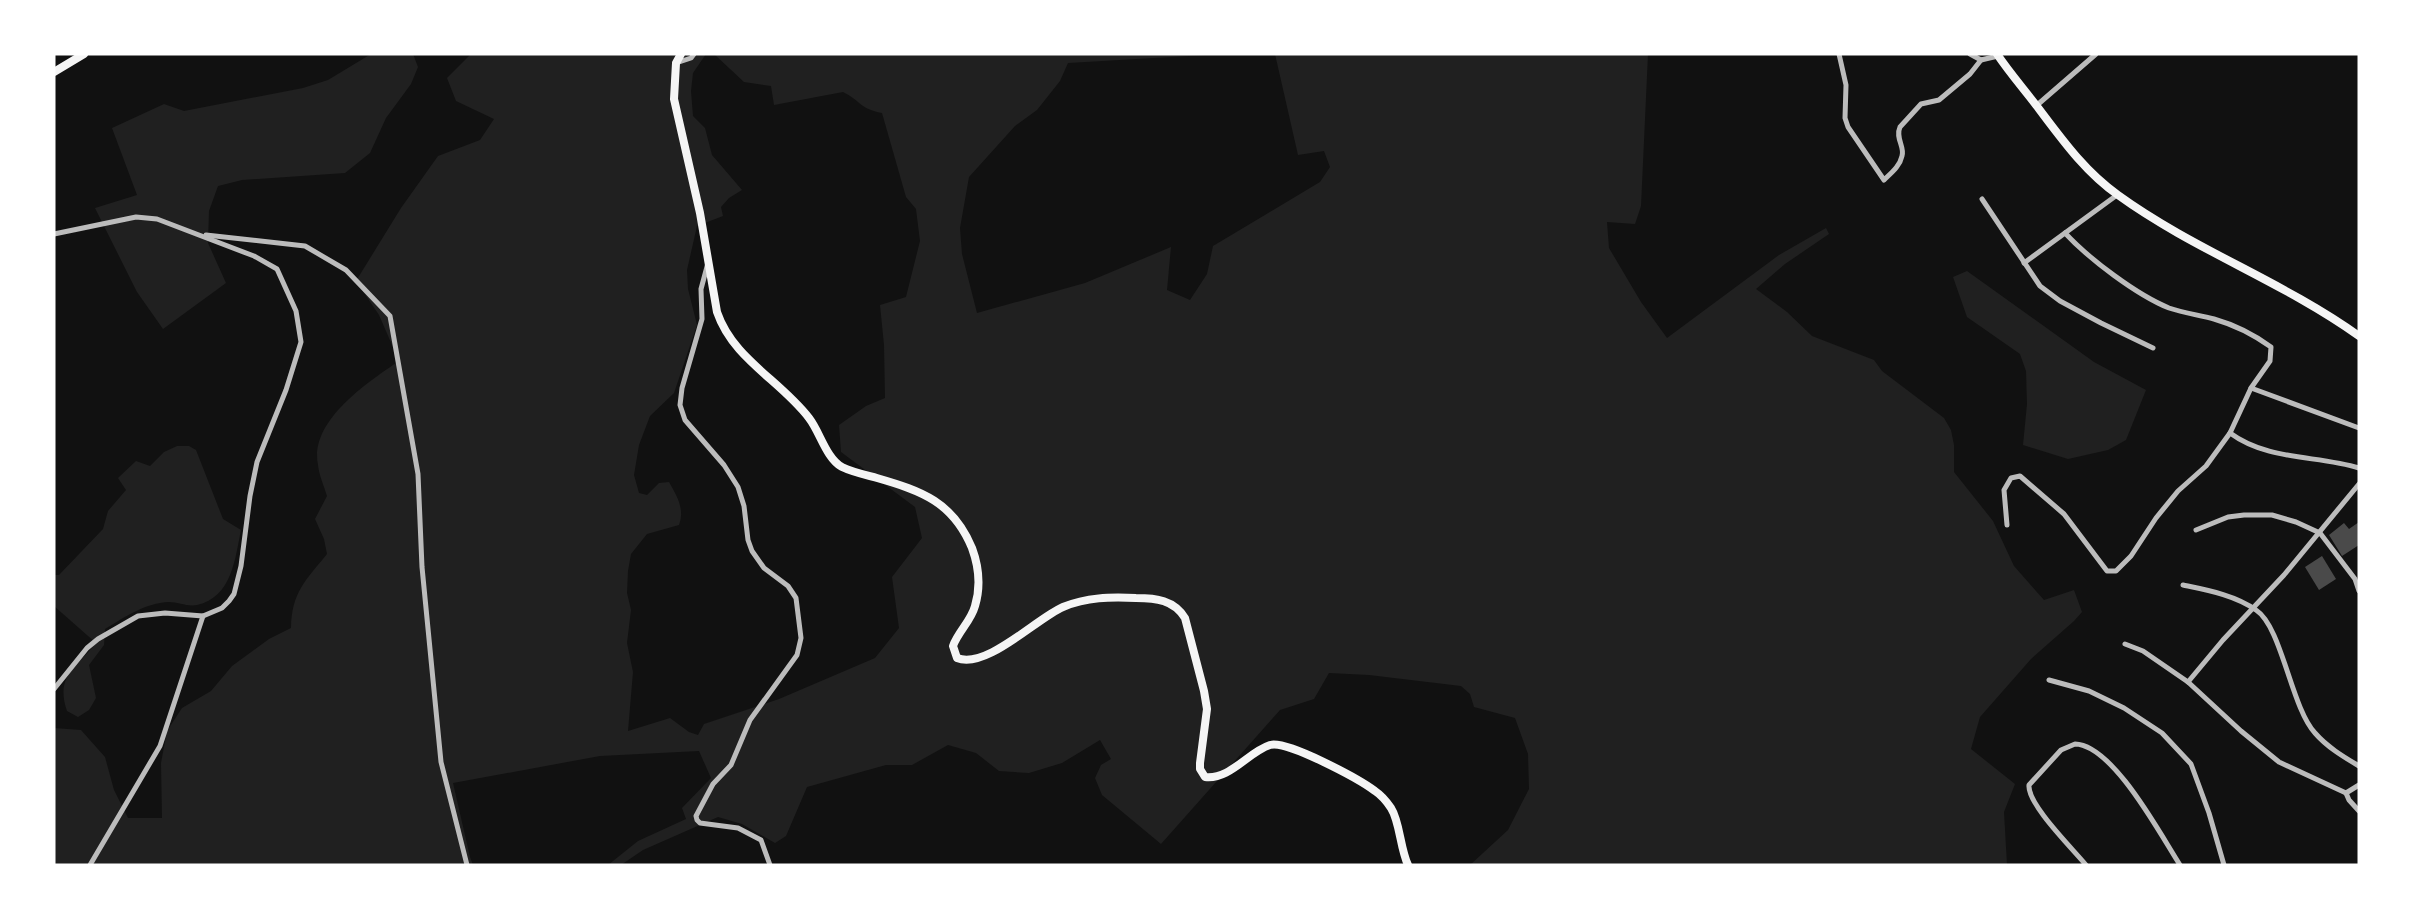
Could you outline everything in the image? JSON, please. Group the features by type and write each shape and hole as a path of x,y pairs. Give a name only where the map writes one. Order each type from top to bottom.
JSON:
{"main road":[{"path":"54,72 84,54"},
{"path":"681,54 676,63 674,99 700,213 717,312 727,335 743,355 793,399 810,420 836,462 846,469 924,495 954,516 966,535 977,561 979,589 969,621 952,646 957,658 969,660 987,654 1024,633 1046,616 1079,601 1092,598 1156,598 1169,603 1185,618 1204,691 1207,710 1200,763 1205,777 1217,777 1267,746 1281,744 1290,747 1376,791 1395,815 1400,842 1408,865"},
{"path":"1998,55 2081,164 2117,195 2166,226 2316,309 2359,336"}],"street":[{"path":"676,63 691,58 694,54"},
{"path":"1839,54 1846,85 1845,118 1848,127 1884,180 1899,165 1903,154 1897,132 1899,128 1921,104 1938,100 1970,74 1981,60 1998,55"},
{"path":"1970,54 1981,60"},
{"path":"2037,106 2096,54"},
{"path":"2024,263 2117,195"},
{"path":"1982,199 2040,286 2060,301 2153,348"},
{"path":"54,234 136,217 157,219 254,256 277,269 296,311 301,342 286,390 257,462 241,566 234,594 222,608 202,616 165,613 138,616 87,648 54,689"},
{"path":"2007,525 2004,490 2011,478 2020,476 2064,514 2107,571 2116,571 2131,556 2156,518 2178,491 2206,466 2230,433 2251,388 2270,361 2271,346 2235,326 2167,307 2110,272 2080,249 2065,233"},
{"path":"195,234 305,246 346,270 390,316 418,474 422,567 441,762 467,865"},
{"path":"709,261 701,289 702,319 682,388 680,405 685,420 724,465 738,487 744,506 748,540 753,550 764,568 788,586 796,598 801,638 797,655 750,720 731,765 713,784 696,816 700,823 738,828 761,840 770,865"},
{"path":"2251,388 2359,428"},
{"path":"2230,433 2258,447 2288,456 2359,468"},
{"path":"2188,682 2320,532 2359,484"},
{"path":"2196,530 2228,517 2272,515 2320,532 2355,579 2359,591"},
{"path":"2182,585 2221,594 2254,608 2265,618 2276,640 2305,718 2314,733 2359,766"},
{"path":"90,865 160,746 202,616"},
{"path":"2125,644 2143,651 2188,682 2241,731 2279,762 2346,793 2359,811"},
{"path":"2049,680 2089,691 2124,708 2162,733 2191,764 2209,813 2224,865"},
{"path":"2086,865 2028,791 2029,785 2061,750 2074,744 2094,749 2109,763 2137,797 2180,865"},
{"path":"2346,793 2359,785"}],"shaded area":[{"path":"371,54 413,54 418,67 411,84 386,118 370,153 345,173 242,180 218,186 209,211 208,243 226,283 163,329 137,292 95,208 137,195 112,128 164,104 184,111 303,88 328,80"},
{"path":"471,54 706,54 693,73 691,91 693,116 705,128 712,155 742,190 729,198 721,207 723,216 697,226 687,270 688,289 697,325 674,393 650,416 639,445 634,475 639,493 647,495 659,483 669,482 679,503 681,519 679,525 647,534 631,554 627,593 631,610 627,643 633,672 628,731 670,718 689,732 698,735 704,724 779,699 875,658 899,628 892,577 922,538 915,507 841,452 839,425 866,406 885,398 884,345 880,305 906,297 920,241 916,209 906,197 882,113 865,107 843,92 774,105 771,86 744,82 714,54 1223,54 1068,63 1060,81 1037,110 1015,126 969,177 960,228 962,254 977,313 1085,283 1171,247 1167,290 1190,300 1207,274 1213,246 1320,182 1330,167 1324,151 1298,155 1275,54 1648,54 1641,206 1635,224 1607,222 1609,248 1641,302 1667,338 1779,255 1826,228 1829,234 1785,264 1756,289 1787,312 1812,336 1874,360 1882,371 1944,418 1951,430 1954,445 1954,472 1993,521 2014,566 2044,600 2074,590 2082,612 2031,659 1980,717 1971,749 2015,784 2004,812 2007,865 1470,865 1508,830 1529,789 1528,754 1515,718 1474,707 1470,694 1461,686 1369,675 1329,673 1314,699 1280,710 1161,844 1102,795 1095,778 1101,765 1111,759 1100,740 1062,763 1029,773 999,771 976,753 948,745 912,765 886,765 807,787 786,836 775,843 742,824 718,817 643,850 621,865 608,865 638,841 686,819 682,808 711,778 699,751 600,756 453,783 473,865 54,865 54,728 81,730 105,757 114,790 128,818 162,818 161,763 167,731 182,708 211,691 232,666 269,639 291,628 297,596 306,580 327,554 324,539 315,519 327,496 318,465 318,449 322,433 344,404 399,361 379,315 356,281 401,208 438,156 480,140 494,119 456,101 447,78"},
{"path":"1967,271 2094,362 2146,390 2126,440 2108,450 2068,459 2023,445 2027,404 2026,371 2020,354 1967,317 1953,277"},
{"path":"177,446 189,446 196,450 223,519 241,530 230,575 218,594 209,601 197,605 169,602 152,605 136,611 105,629 104,645 89,665 96,698 89,710 78,717 67,711 64,689 70,673 96,643 54,606 54,575 59,575 103,529 108,511 126,490 118,478 136,461 150,466 164,452"}],"building":[{"path":"2359,522 2359,545 2342,556 2329,535 2344,523 2349,529"},
{"path":"2322,556 2336,579 2319,590 2305,567"}]}
